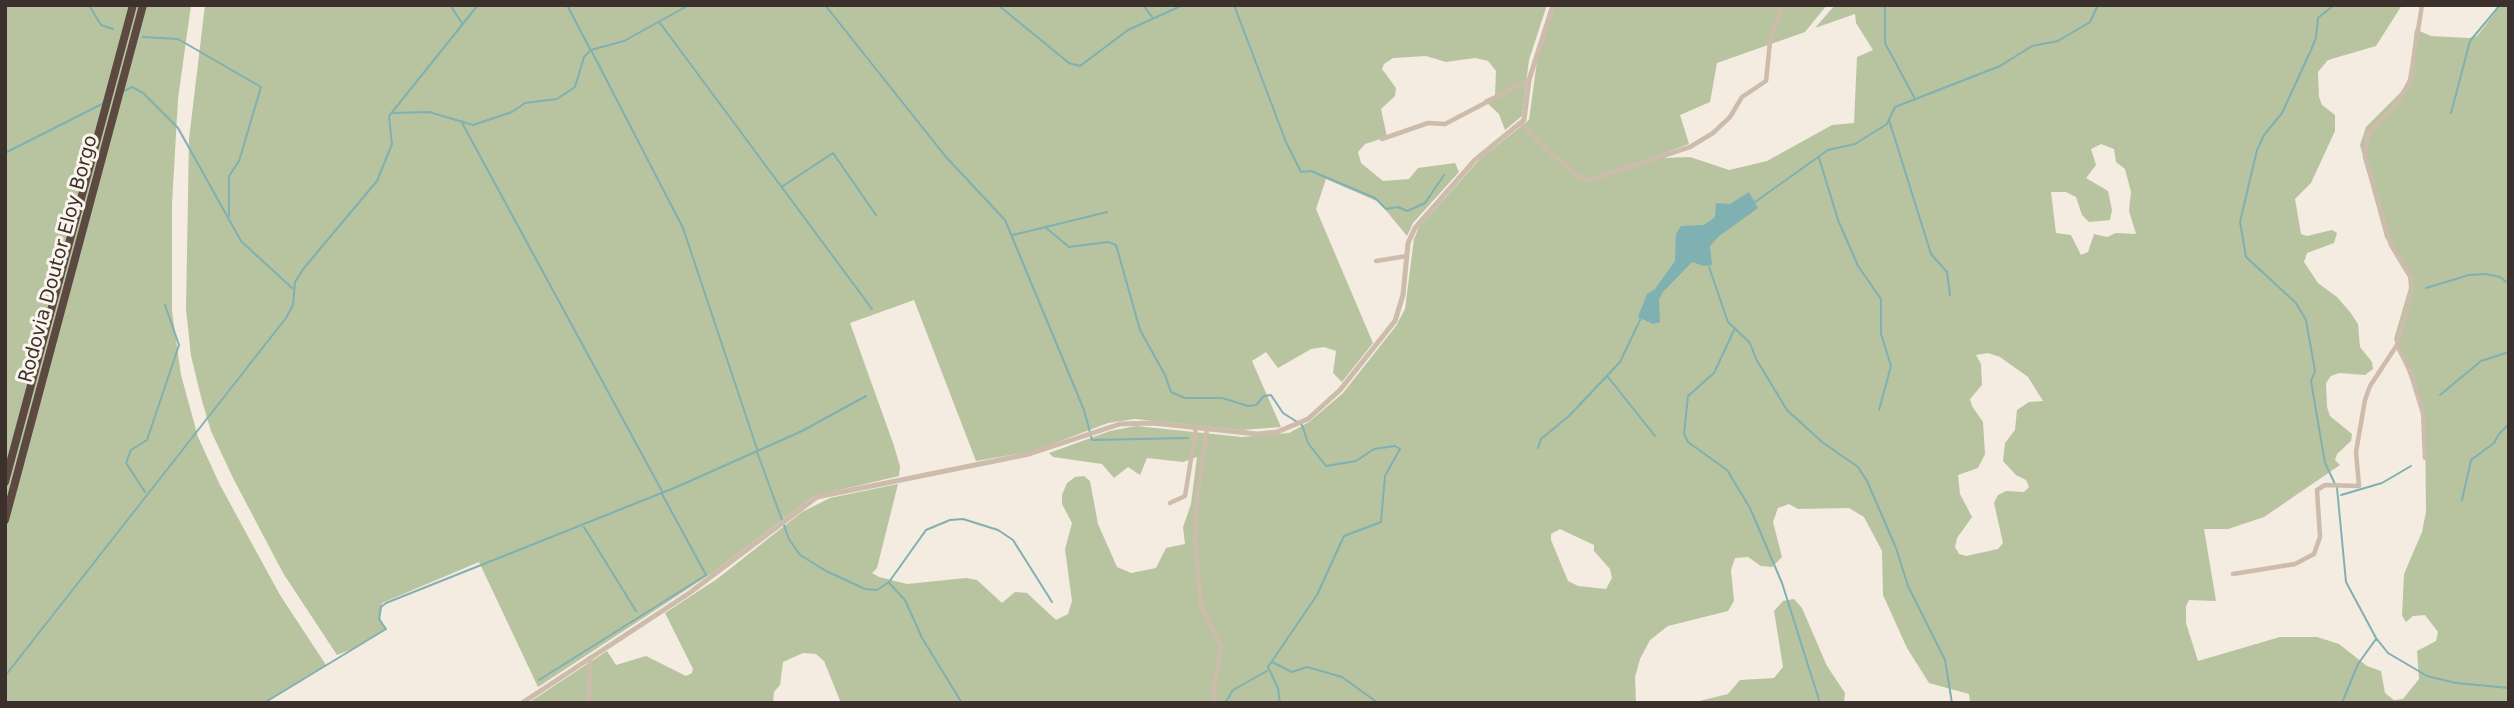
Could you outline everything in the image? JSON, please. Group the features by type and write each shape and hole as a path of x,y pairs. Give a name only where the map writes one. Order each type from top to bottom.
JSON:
{"highway":[{"name":"Rodovia Doutor Eloy Borgo","path":"5,482 133,5"},
{"name":"Rodovia Doutor Eloy Borgo","path":"5,520 143,5"}],"street":[{"path":"522,703 717,574 781,523 826,494 1029,454 1120,424 1140,422 1257,434 1278,432 1308,419 1359,369 1395,320 1401,308 1406,256 1411,237 1423,218 1475,160 1521,123 1526,111 1530,80 1553,5"},
{"path":"1521,123 1555,157 1580,177 1590,180 1690,147 1713,133 1730,117 1742,97 1766,81 1770,42 1782,5"},
{"path":"2233,574 2295,564 2314,554 2320,537 2317,490 2325,485 2359,486 2356,452 2365,400 2370,386 2397,345 2412,282 2391,245 2380,215 2365,151 2371,130 2396,105 2410,81 2422,5"},
{"path":"1382,139 1428,123 1445,124 1530,80"},
{"path":"1376,261 1406,256"},
{"path":"2397,345 2410,371 2423,413 2425,458"},
{"path":"1170,503 1185,496 1196,428"},
{"path":"1207,429 1195,540 1201,606 1221,646 1214,688 1215,703"},
{"path":"589,703 590,658"}],"green space":[{"path":"5,5 191,5 178,99 172,204 172,311 181,375 198,437 220,485 280,595 326,665 265,703 5,703"},
{"path":"205,5 1547,5 1529,60 1522,116 1505,130 1499,114 1484,100 1495,95 1496,71 1488,61 1475,58 1446,62 1426,56 1393,58 1384,64 1382,69 1396,88 1395,96 1381,109 1387,137 1365,144 1358,152 1361,163 1383,181 1409,179 1418,168 1455,163 1459,172 1413,223 1407,236 1379,202 1326,179 1316,209 1373,343 1342,382 1333,373 1336,351 1324,347 1311,349 1278,368 1266,352 1252,361 1281,427 1242,430 1135,419 1108,423 1034,451 976,461 914,300 850,323 893,443 900,466 899,476 814,496 712,573 538,687 479,562 382,603 380,618 386,629 357,647 337,655 283,573 233,478 211,431 202,401 191,356 186,309 189,139"},
{"path":"1555,5 1827,5 1805,32 1717,63 1710,102 1680,115 1689,144 1662,154 1665,158 1690,157 1729,170 1767,161 1832,125 1854,123 1857,57 1873,50 1856,23 1855,14 1815,28 1835,5 2402,5 2376,46 2328,60 2318,72 2319,97 2322,105 2335,115 2335,131 2311,183 2295,199 2301,234 2307,236 2332,230 2337,233 2334,243 2307,253 2304,262 2318,283 2337,297 2350,312 2358,324 2360,347 2372,362 2373,369 2365,375 2339,373 2331,376 2326,383 2330,416 2352,434 2351,441 2337,454 2335,460 2340,465 2264,517 2228,529 2204,529 2216,601 2189,600 2186,606 2186,623 2198,661 2280,637 2317,637 2339,644 2367,666 2381,671 2385,693 2394,700 2403,699 2419,679 2417,651 2436,641 2438,632 2425,615 2413,616 2406,622 2402,616 2404,574 2422,532 2426,512 2425,414 2394,339 2409,288 2408,275 2385,237 2360,145 2366,127 2405,88 2410,72 2415,29 2431,36 2477,36 2501,5 2509,5 2509,703 1970,703 1969,694 1929,683 1907,648 1883,595 1882,551 1864,517 1849,508 1798,509 1789,504 1778,508 1773,522 1782,557 1772,567 1761,566 1748,557 1735,558 1731,570 1734,601 1728,611 1668,626 1650,640 1640,659 1635,677 1636,703 841,703 824,661 816,654 803,653 783,662 780,685 774,692 773,703 528,703 607,651 616,665 646,656 686,676 692,673 693,669 665,613 717,579 802,512 830,498 898,484 877,568 872,573 879,577 907,584 966,578 977,580 1002,603 1015,592 1027,593 1056,620 1068,614 1072,601 1065,549 1072,523 1062,504 1062,495 1067,483 1075,477 1084,476 1090,481 1098,524 1117,567 1131,573 1156,568 1166,548 1185,544 1183,527 1191,504 1197,457 1183,462 1147,458 1140,475 1128,467 1114,478 1102,464 1053,457 1049,453 1110,431 1136,426 1242,437 1289,433 1309,422 1343,393 1396,326 1405,309 1414,239 1419,227 1480,159 1529,120 1537,61","holes":["2101,144 2114,149 2116,162 2125,169 2131,192 2129,211 2136,234 2116,233 2107,237 2094,234 2088,252 2081,255 2071,235 2056,233 2051,192 2066,192 2076,197 2082,215 2089,222 2110,220 2112,210 2108,191 2086,178 2096,165 2091,149","1988,353 2000,357 2028,377 2043,401 2029,402 2017,410 2015,430 2005,443 2003,461 2016,475 2026,480 2029,487 2024,492 2006,491 1998,495 1994,503 2003,543 1998,549 1966,556 1959,554 1955,547 1957,538 1972,517 1960,494 1958,475 1978,468 1985,454 1983,422 1970,399 1982,385 1981,364 1976,355","1560,529 1594,545 1594,551 1610,569 1612,578 1606,589 1578,586 1568,581 1551,534"]},
{"path":"1794,599 1802,608 1827,666 1845,693 1844,703 1691,703 1728,694 1740,680 1774,678 1783,667 1774,611 1783,601"}],"water":[{"path":"1749,192 1758,208 1710,246 1712,265 1704,266 1692,262 1662,293 1659,300 1660,322 1653,324 1638,317 1647,294 1655,289 1675,261 1676,234 1681,226 1704,225 1715,217 1716,203 1730,204"}],"waterway":[{"path":"89,5 101,25 113,29"},
{"path":"450,5 462,23"},
{"path":"5,676 286,318 293,305 295,282 304,268 377,181 392,144 389,116 478,5"},
{"path":"567,5 590,49"},
{"path":"392,113 429,112 473,125 512,112 525,103 557,99 575,87 584,57 591,50 624,41 689,5"},
{"path":"825,5 946,157 1005,220 1084,410 1092,440 1188,438"},
{"path":"998,5 1069,63 1080,66 1128,30 1183,5"},
{"path":"1143,5 1152,17"},
{"path":"1234,5 1286,142 1301,172 1311,171 1375,198 1386,209 1398,207 1407,211 1425,203 1444,175"},
{"path":"1885,5 1885,43 1914,97"},
{"path":"1755,202 1828,150 1855,144 1887,124 1895,107 2000,66 2032,46 2058,41 2090,22 2098,5"},
{"path":"2334,5 2318,18 2316,38 2282,113 2264,135 2257,150 2240,222 2246,257 2296,303 2306,320 2315,371 2311,381 2325,463 2335,484"},
{"path":"2451,113 2470,41 2500,5"},
{"path":"660,23 872,309"},
{"path":"143,37 178,39 261,87 239,161 229,176 229,216"},
{"path":"591,50 683,228 757,449"},
{"path":"124,91 132,87 143,93 178,128 241,241 292,288"},
{"path":"5,153 104,103"},
{"path":"1889,120 1931,254 1947,272 1950,295"},
{"path":"461,121 663,493"},
{"path":"783,186 833,153 876,215"},
{"path":"1819,158 1838,220 1858,266 1881,299 1881,334 1891,366 1879,410"},
{"path":"1013,235 1107,212"},
{"path":"1045,227 1069,247 1108,242 1116,245 1140,330 1165,375 1171,392 1185,398 1222,398 1248,406 1256,405 1264,396 1271,395 1283,413 1302,425 1308,443 1326,466 1356,461 1374,449 1395,446 1400,449 1385,476 1381,522 1344,536 1317,595 1268,667 1278,688 1280,703"},
{"path":"1709,267 1728,322 1750,343 1756,359 1787,410 1822,442 1858,467 1867,481 1896,548 1908,586 1945,660 1952,703"},
{"path":"2426,288 2469,275 2486,274 2500,277 2509,284"},
{"path":"145,492 126,463 131,450 147,440 179,345 165,305"},
{"path":"1538,448 1541,439 1569,416 1620,362 1641,318"},
{"path":"1735,328 1714,373 1688,396 1684,434 1688,442 1727,470 1750,508 1782,583 1820,703"},
{"path":"2440,395 2481,361 2509,352"},
{"path":"1608,377 1655,436"},
{"path":"264,703 386,629 379,619 381,607 386,603 679,486 802,431 866,396"},
{"path":"2462,500 2471,460 2494,443 2509,424"},
{"path":"757,452 789,539 800,555 826,571 865,589 877,590 889,582 926,530 950,520 963,519 998,530 1013,540 1052,602"},
{"path":"2341,495 2382,483 2411,466"},
{"path":"2337,488 2346,582 2376,638 2388,653 2427,676 2456,683 2509,688"},
{"path":"539,680 706,575 662,494"},
{"path":"584,527 636,611"},
{"path":"889,583 905,600 922,638 962,703"},
{"path":"2342,703 2358,664 2376,639"},
{"path":"1272,662 1292,672 1307,667 1342,677 1378,703"},
{"path":"1225,703 1233,690 1267,671"}]}
